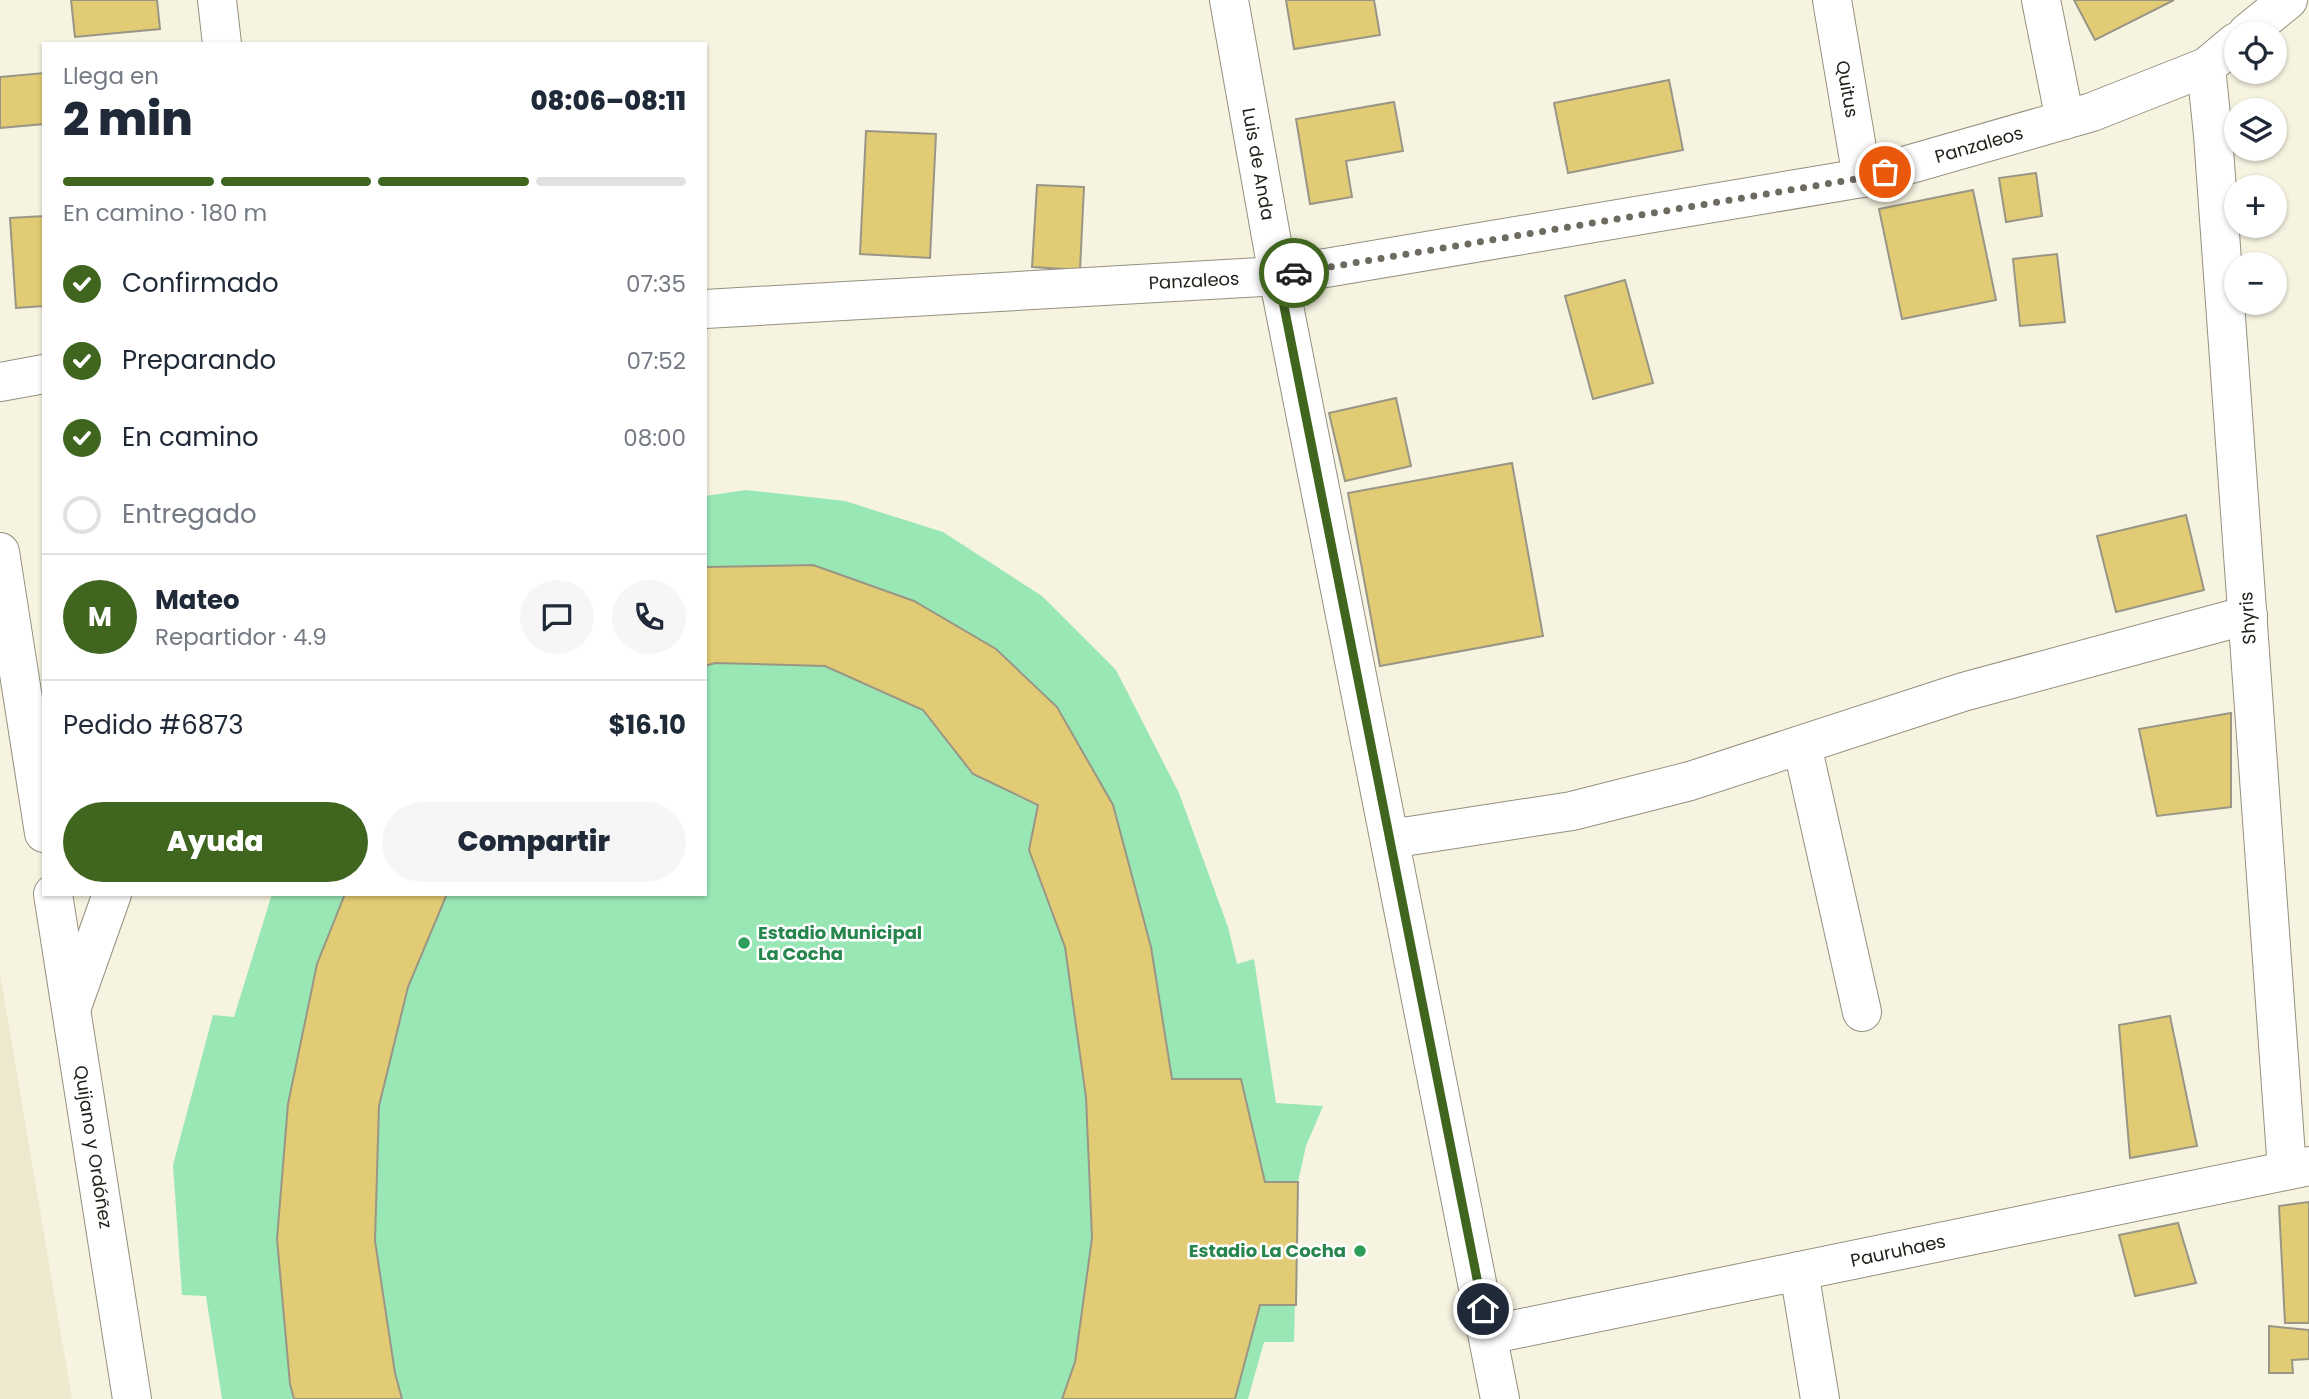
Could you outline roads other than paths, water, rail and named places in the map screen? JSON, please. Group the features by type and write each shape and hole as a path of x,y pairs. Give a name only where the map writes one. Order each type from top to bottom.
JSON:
{"street":[{"path":"217,0 222,42"},
{"name":"Luis de Anda","path":"1229,0 1278,276 1500,1399"},
{"name":"Quitus","path":"1832,0 1862,178"},
{"path":"2041,0 2065,120"},
{"path":"2262,21 2288,0"},
{"name":"Panzaleos","path":"707,309 1278,276 1862,178 2092,112 2206,67 2224,52"},
{"name":"Shyris","path":"2206,67 2248,615 2298,1168"},
{"path":"0,382 42,374"},
{"path":"0,552 31,671 42,808"},
{"path":"1390,839 1572,811 1690,781 1963,692 2248,615"},
{"path":"1802,745 1862,1012"},
{"name":"Quijano y Ordóñez","path":"53,896 132,1399"},
{"path":"71,1009 111,896"},
{"name":"Pauruhaes","path":"1488,1335 2298,1168"},
{"path":"1799,1271 1820,1399"}],"place":[{"name":"Estadio Municipal La Cocha","path":"744,943"},
{"name":"Estadio La Cocha","path":"1360,1251"}]}
